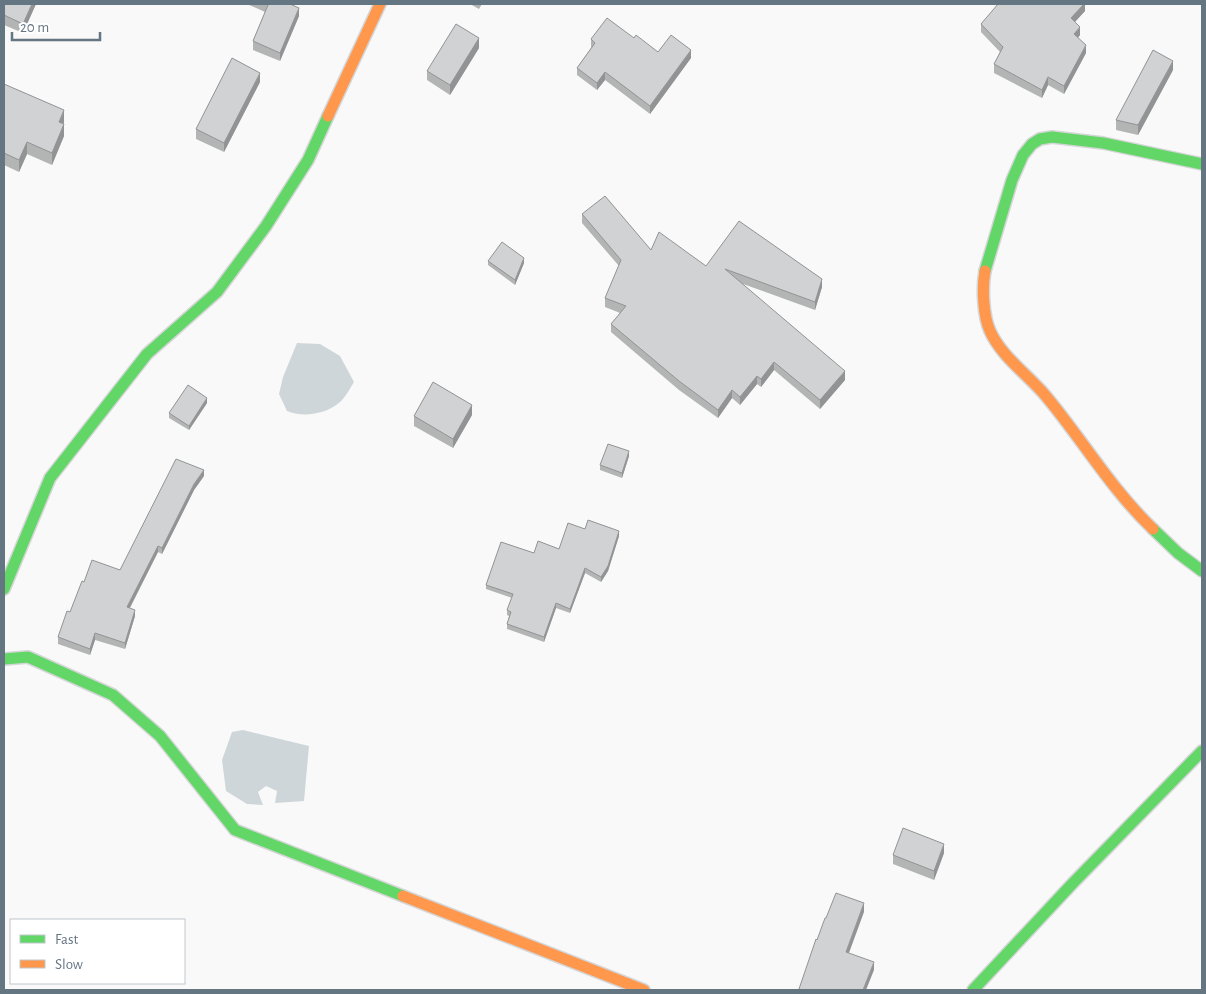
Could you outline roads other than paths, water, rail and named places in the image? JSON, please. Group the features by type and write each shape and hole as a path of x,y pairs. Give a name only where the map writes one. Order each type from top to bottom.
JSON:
{"street":[{"path":"4,590 50,478 146,354 217,292 266,226 308,160 380,4"},
{"path":"1202,164 1103,143 1052,137 1040,139 1032,144 1023,155 1012,180 984,273 984,304 990,331 1006,354 1044,395 1102,472 1143,520 1178,553 1202,570"},
{"path":"4,659 28,656 113,695 160,736 235,830 644,990"},
{"path":"973,990 1073,883 1202,751"}]}
